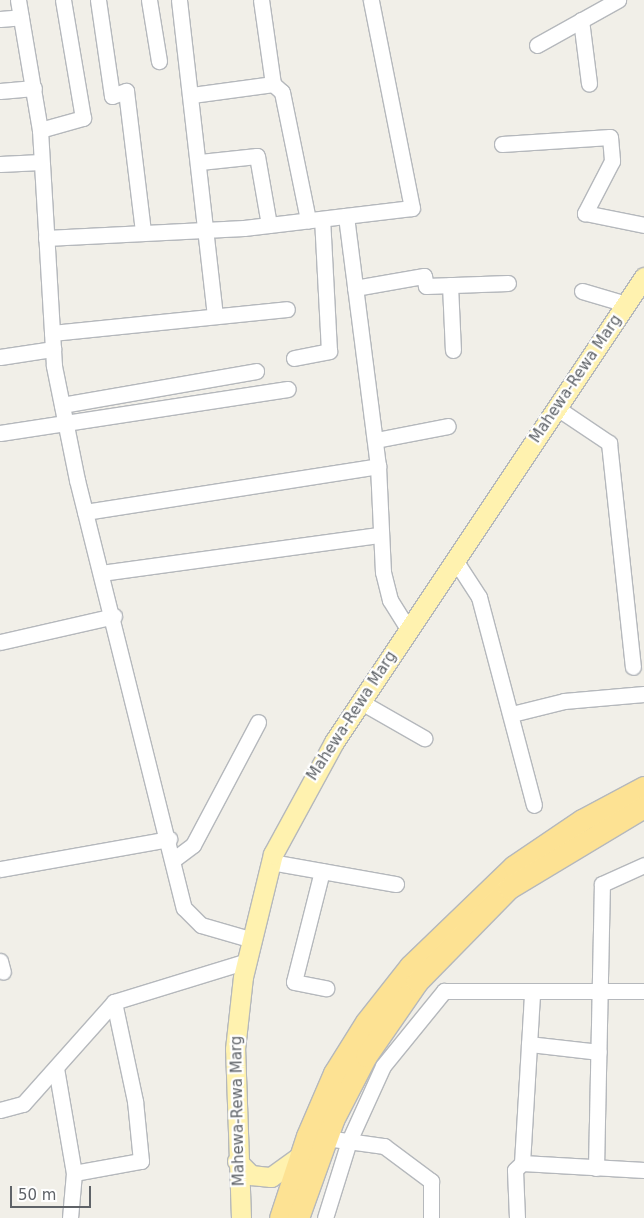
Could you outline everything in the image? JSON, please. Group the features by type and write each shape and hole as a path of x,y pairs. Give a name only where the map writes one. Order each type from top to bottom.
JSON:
{"highway":[{"path":"280,1218 300,1156 334,1073 366,1022 410,966 514,866 582,820 644,787"},
{"path":"298,1218 326,1138 366,1056 418,982 509,888 644,807"}],"main road":[{"name":"Mahewa-Rewa Marg","path":"241,1218 237,1161 235,1049 247,961 271,862 300,798 361,702 644,277"},
{"path":"237,1161 252,1175 271,1176 300,1156"}],"street":[{"path":"18,0 40,130 53,349 65,425 85,512 114,616 184,908 201,925 253,940"},
{"path":"40,130 83,118 63,0"},
{"path":"98,0 112,96 126,92 143,232"},
{"path":"149,0 159,61"},
{"path":"179,0 208,228 215,315"},
{"path":"261,0 273,84 282,92 315,220 330,351 294,358"},
{"path":"46,238 268,225 412,208 371,0"},
{"path":"537,45 618,0"},
{"path":"0,18 21,17"},
{"path":"581,20 589,84"},
{"path":"192,95 273,84"},
{"path":"0,91 34,88"},
{"path":"502,144 610,137 612,161 585,213 644,225"},
{"path":"200,162 257,156 268,225"},
{"path":"0,164 41,162"},
{"path":"346,216 376,440 380,535 390,600 408,630"},
{"path":"355,288 424,276 426,286 508,283"},
{"path":"450,285 453,350"},
{"path":"582,292 626,304"},
{"path":"52,333 287,309"},
{"path":"0,357 53,349"},
{"path":"62,405 256,371"},
{"path":"0,433 65,425 288,389"},
{"path":"557,408 609,443 633,667"},
{"path":"376,440 448,426"},
{"path":"85,512 190,492 378,466"},
{"path":"101,573 380,535"},
{"path":"455,560 479,597 512,714 534,804"},
{"path":"0,642 114,616"},
{"path":"512,714 556,702 644,694"},
{"path":"361,702 424,738"},
{"path":"173,860 193,846 258,722"},
{"path":"0,869 169,839"},
{"path":"271,862 396,884"},
{"path":"596,1168 602,884 644,865"},
{"path":"322,871 294,982 326,988"},
{"path":"0,1110 23,1104 114,1002 247,961"},
{"path":"324,1218 349,1141 383,1066 444,991 532,994 600,990 644,991"},
{"path":"517,1218 515,1170 522,1163 532,994"},
{"path":"74,1173 141,1161 134,1100 114,1002"},
{"path":"529,1044 598,1052"},
{"path":"56,1068 74,1173 70,1218"},
{"path":"326,1138 384,1146 431,1181 431,1218"},
{"path":"522,1163 644,1170"}]}
